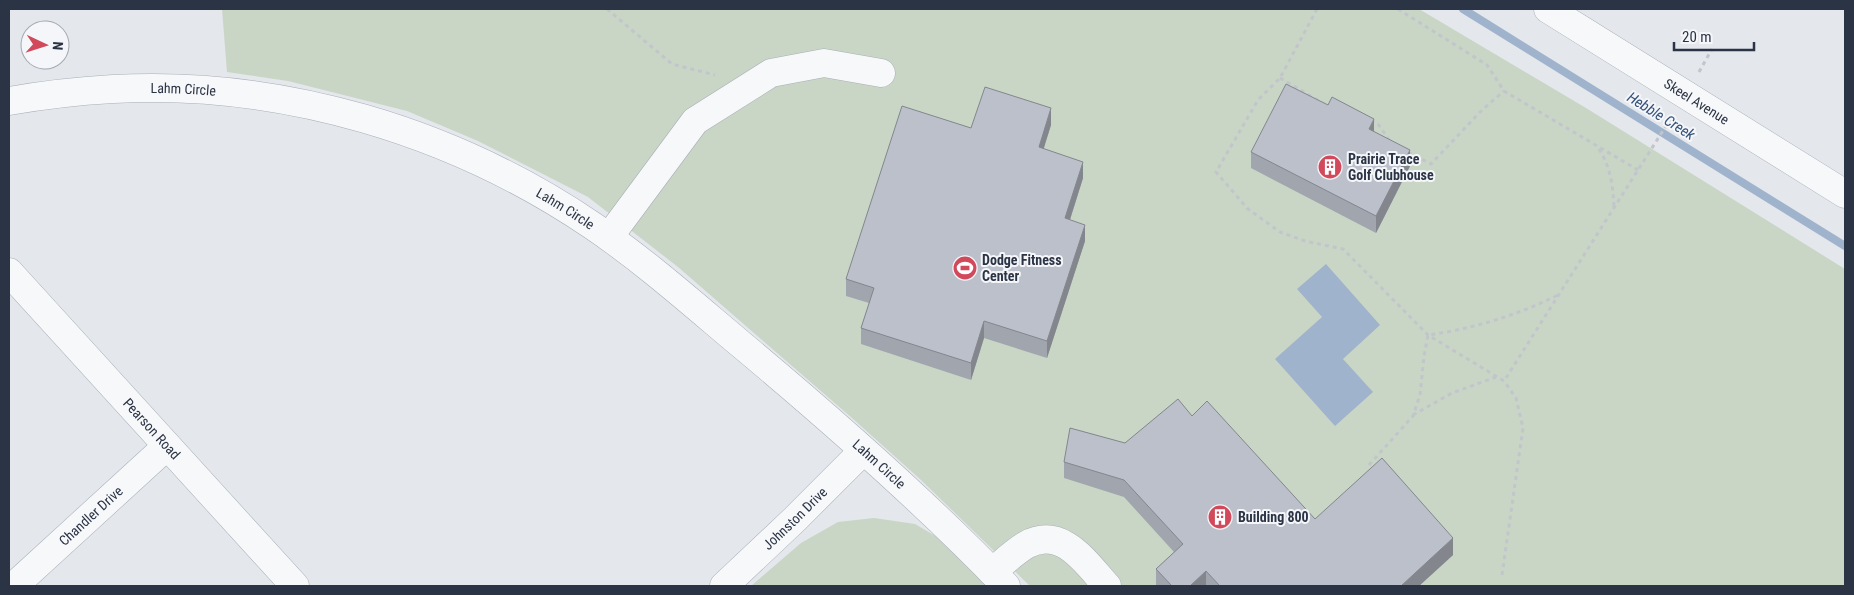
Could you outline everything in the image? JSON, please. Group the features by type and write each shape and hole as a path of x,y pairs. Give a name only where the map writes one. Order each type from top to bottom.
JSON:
{"street":[{"name":"Skeel Avenue","path":"1548,9 1845,194"},
{"path":"609,237 694,121 771,73 824,63 880,73"},
{"name":"Lahm Circle","path":"9,101 105,89 170,88 229,92 286,100 346,113 410,133 455,150 503,172 549,198 636,257 798,392 864,450 960,538 999,579"},
{"name":"Pearson Road","path":"9,272 295,586"},
{"name":"Chandler Drive","path":"14,586 167,446"},
{"name":"Johnston Drive","path":"724,586 864,450"},
{"path":"999,579 1026,545 1044,538 1057,540 1072,548 1107,586"}],"path":[{"path":"607,9 672,64 716,76"},
{"path":"1317,9 1280,78 1258,100 1216,172 1248,209 1280,232 1305,241 1343,249 1428,335 1504,381 1516,398 1523,428 1502,575"},
{"path":"1398,9 1487,65 1504,91 1638,170"},
{"path":"1280,78 1326,105 1339,104"},
{"path":"1407,151 1431,164 1482,110 1504,91"},
{"path":"1365,116 1378,124 1390,142"},
{"path":"1504,381 1669,121"},
{"path":"1597,146 1606,159 1611,173 1614,209"},
{"path":"1428,335 1456,331 1536,306 1559,295"},
{"path":"1412,416 1420,395 1428,335"},
{"path":"1369,465 1412,416 1452,393 1496,376"}],"green space":[{"path":"222,9 1419,9 1586,108 1845,269 1845,586 1030,586 921,480 852,418 678,267 588,197 478,141 407,111 288,81 227,72"},
{"path":"874,518 915,524 954,547 989,586 751,586 801,543 838,522"}],"water":[{"path":"1326,264 1380,325 1343,359 1373,392 1335,426 1275,359 1322,317 1297,289"}],"building":[{"name":"Prairie Trace Golf Clubhouse","path":"1286,84 1328,105 1332,97 1374,119 1369,129 1410,150 1376,216 1251,152"},
{"name":"Dodge Fitness Center","path":"985,87 1051,108 1039,147 1083,162 1065,218 1085,225 1047,341 984,321 971,363 861,328 874,288 846,279 902,106 971,128"},
{"name":"Building 800","path":"1178,399 1192,416 1207,401 1315,519 1382,458 1453,538 1401,586 1220,586 1206,571 1190,586 1172,586 1156,569 1183,544 1124,480 1064,462 1070,428 1125,443"}],"waterway":[{"name":"Hebble Creek","path":"1463,9 1845,246"}],"place":[{"name":"Prairie Trace Golf Clubhouse","path":"1330,167"},
{"name":"Dodge Fitness Center","path":"965,268"},
{"name":"Building 800","path":"1220,517"}]}
